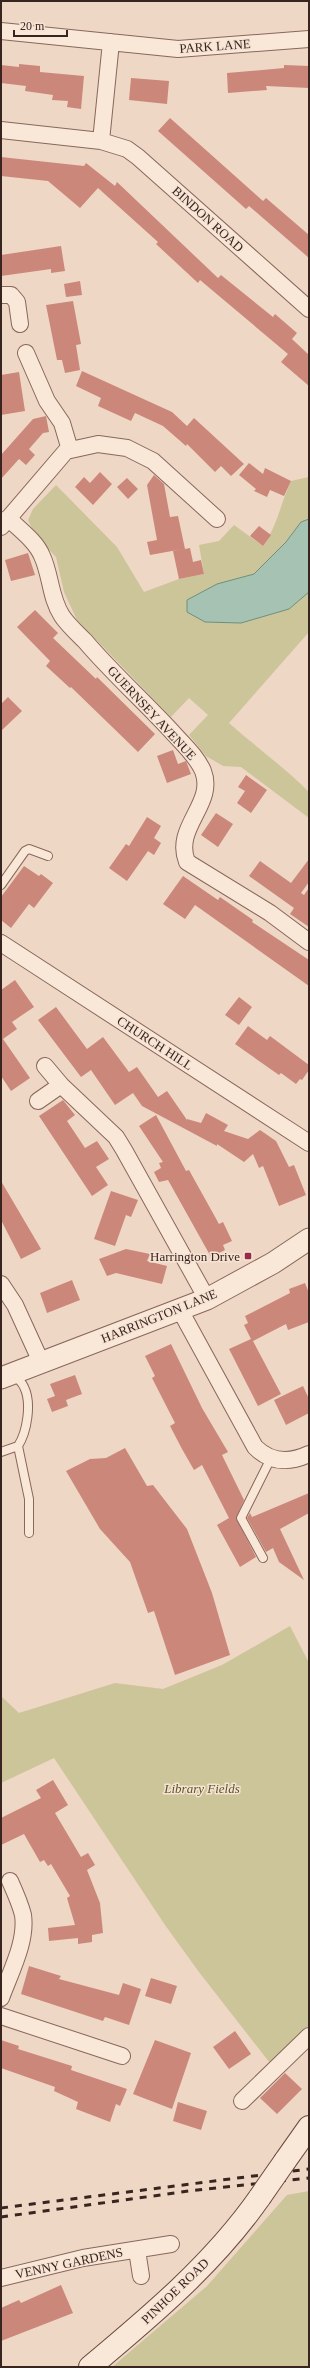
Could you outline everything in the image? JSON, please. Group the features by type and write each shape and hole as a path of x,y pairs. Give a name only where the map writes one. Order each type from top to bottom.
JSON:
{"main road":[{"name":"PINHOE ROAD","path":"90,2367 139,2326 204,2264 257,2202 309,2127"}],"street":[{"name":"PARK LANE","path":"1,31 191,49 309,39"},
{"path":"101,141 111,42"},
{"name":"BINDON ROAD","path":"1,130 101,141 127,149 138,157 309,309"},
{"path":"1,295 11,295 17,302 20,324"},
{"path":"26,353 47,401 62,423 70,450"},
{"path":"4,522 63,454 70,450 98,444 128,448 153,460 217,519"},
{"name":"GUERNSEY AVENUE","path":"4,522 42,554 51,587 62,616 96,654 152,710 197,760 203,772 206,787 200,807 189,825 183,845 187,862 270,913 309,942"},
{"name":"CHURCH HILL","path":"1,943 309,1143"},
{"path":"45,1066 61,1085 116,1137 207,1299"},
{"path":"38,1100 61,1085"},
{"name":"HARRINGTON LANE","path":"7,1376 207,1299 273,1263 309,1239"},
{"path":"1,1284 15,1305 41,1362"},
{"path":"180,1310 255,1447 271,1458 288,1461 309,1454"},
{"path":"1,1998 21,1943 24,1925 19,1903 10,1881"},
{"path":"1,2016 122,2056"},
{"path":"242,2101 309,2036"},
{"name":"VENNY GARDENS","path":"1,2278 83,2258 171,2244"},
{"name":"VENNY GARDENS","path":"137,2250 142,2276"}],"lane":[{"path":"1,885 25,851 29,849 48,856"},
{"path":"1,1452 18,1446 23,1438 28,1398 24,1386 7,1376"},
{"path":"18,1446 29,1499 29,1534"},
{"path":"263,1558 241,1518 271,1458"}],"green space":[{"path":"309,477 309,632 229,723 290,774 309,792 309,818 241,767 223,766 206,756 189,735 208,715 189,698 171,717 77,620 64,592 56,557 35,535 28,520 33,509 56,485 117,547 144,592 179,579 204,574 199,545 219,541 234,525 263,546 272,531 291,481"},
{"name":"Library Fields","path":"290,1626 309,1663 309,2033 273,2067 199,1972 165,1925 54,1758 1,1783 1,1696 19,1713 115,1683 163,1689 222,1665"},
{"path":"309,2191 309,2367 112,2367 207,2286 287,2195"}],"shaded area":[{"path":"309,519 309,592 289,609 241,623 205,622 187,612 187,600 217,584 254,574 286,542 301,522"}],"building":[{"path":"19,64 40,66 40,72 84,76 81,109 67,107 68,101 52,100 53,95 25,91 26,86 1,83 1,65 19,67"},
{"path":"284,65 309,66 309,88 266,86 267,90 228,93 227,73 284,68"},
{"path":"131,78 169,81 167,104 129,100"},
{"path":"170,118 263,201 266,198 309,235 309,258 249,206 246,209 158,131"},
{"path":"1,157 84,166 86,163 115,186 117,182 218,278 221,275 273,317 275,314 297,333 292,339 309,355 309,386 281,362 288,354 200,280 198,283 156,244 158,242 98,188 80,208 48,181 1,176"},
{"path":"61,246 65,271 51,273 51,269 1,276 1,255"},
{"path":"80,281 82,295 66,297 64,284"},
{"path":"73,301 81,344 76,345 80,370 65,373 62,360 57,360 46,305"},
{"path":"82,371 172,412 187,426 194,418 244,464 231,476 221,466 215,472 187,444 186,446 163,426 135,413 131,421 98,406 101,398 76,386"},
{"path":"19,372 25,411 1,415 1,375"},
{"path":"46,416 49,432 43,433 29,449 35,455 26,465 19,459 1,479 1,455 33,419"},
{"path":"249,463 263,474 265,468 291,481 284,496 270,490 267,497 254,491 256,489 239,475"},
{"path":"100,472 112,484 93,505 75,487 84,477 90,483"},
{"path":"154,475 164,484 170,517 178,516 185,549 190,548 193,562 201,560 204,574 179,579 173,551 183,549 150,555 147,542 157,540 147,485"},
{"path":"127,478 138,489 128,499 117,487"},
{"path":"259,526 271,535 263,546 250,536"},
{"path":"28,553 35,575 11,581 5,560"},
{"path":"35,610 58,633 53,638 96,679 97,677 155,734 138,752 71,687 70,688 46,666 50,661 17,627"},
{"path":"8,697 22,711 1,731 1,704"},
{"path":"173,750 178,764 186,761 191,774 167,783 157,756"},
{"path":"246,775 267,790 251,813 237,803 245,791 238,787"},
{"path":"216,813 233,824 218,847 201,835"},
{"path":"147,817 161,826 154,838 161,843 154,855 148,851 127,881 109,868 126,844 129,846"},
{"path":"309,859 309,882 301,893 304,895 309,888 309,927 290,914 294,908 249,876 260,861 291,883"},
{"path":"24,866 39,876 41,874 53,883 34,908 29,904 11,928 1,920 1,897"},
{"path":"183,876 218,900 220,897 253,920 252,922 309,960 309,986 195,905 185,919 163,904"},
{"path":"15,980 34,1007 12,1022 17,1029 3,1039 30,1078 11,1091 1,1076 1,990"},
{"path":"239,997 252,1007 239,1025 225,1015"},
{"path":"56,1007 87,1049 103,1037 129,1072 137,1067 158,1097 167,1091 187,1120 201,1123 206,1113 228,1125 224,1131 248,1139 260,1130 276,1141 289,1167 294,1165 306,1195 279,1206 263,1166 259,1168 253,1154 244,1162 217,1144 217,1146 142,1106 133,1093 115,1105 91,1070 81,1077 38,1020"},
{"path":"248,1026 267,1040 270,1036 309,1065 309,1070 302,1080 300,1079 296,1084 281,1073 279,1075 235,1044"},
{"path":"63,1100 75,1115 67,1121 85,1148 97,1141 109,1159 96,1167 108,1185 92,1196 39,1116"},
{"path":"156,1115 186,1171 189,1170 219,1224 223,1222 232,1241 223,1245 225,1250 211,1257 168,1180 159,1182 154,1172 161,1168 159,1163 163,1162 139,1126"},
{"path":"1,1181 41,1249 21,1259 1,1220"},
{"path":"111,1191 138,1200 131,1217 126,1215 115,1246 94,1239"},
{"path":"126,1249 150,1254 147,1261 167,1266 162,1284 116,1273 107,1276 99,1259"},
{"path":"72,1280 80,1300 47,1313 40,1293"},
{"path":"305,1283 309,1293 309,1322 288,1330 286,1324 253,1341 281,1394 258,1406 229,1349 251,1339 244,1325 248,1323 245,1316 290,1293 289,1289"},
{"path":"171,1344 202,1408 228,1452 222,1455 244,1500 236,1518 256,1557 240,1567 217,1525 229,1518 202,1465 194,1470 170,1426 175,1423 152,1378 155,1376 145,1356"},
{"path":"75,1375 82,1394 66,1400 68,1406 52,1412 47,1399 55,1396 50,1384"},
{"path":"303,1386 309,1399 309,1413 286,1425 274,1400"},
{"path":"125,1448 147,1486 153,1485 187,1529 212,1593 230,1655 175,1675 154,1611 148,1613 130,1562 100,1529 66,1471 90,1459 106,1458"},
{"path":"309,1493 309,1513 280,1529 304,1580 279,1562 273,1548 266,1552 247,1518 250,1513 252,1517"},
{"path":"53,1780 68,1805 55,1813 81,1857 88,1853 95,1865 87,1870 100,1903 103,1933 92,1935 92,1942 78,1944 78,1938 49,1941 48,1928 75,1925 67,1898 70,1896 51,1864 48,1866 44,1860 40,1862 24,1834 1,1845 1,1818 41,1798 36,1790"},
{"path":"29,1966 61,1976 59,1979 119,1995 123,1983 141,1989 129,2025 105,2017 103,2021 21,1994"},
{"path":"151,1978 177,1986 171,2004 145,1996"},
{"path":"235,2031 251,2054 229,2069 213,2047"},
{"path":"1,2040 19,2046 18,2049 72,2066 71,2070 127,2089 120,2106 116,2104 110,2122 76,2109 78,2102 54,2091 55,2087 1,2068"},
{"path":"155,2040 191,2053 172,2109 133,2094"},
{"path":"285,2073 302,2089 277,2114 260,2098"},
{"path":"178,2102 207,2111 201,2130 173,2121"},
{"path":"61,2285 73,2313 1,2341 1,2308 19,2300 21,2303"}],"railway":[{"path":"1,2208 309,2169"},
{"path":"1,2217 189,2191 309,2178"}],"place":[{"name":"Harrington Drive","path":"248,1256"}]}
